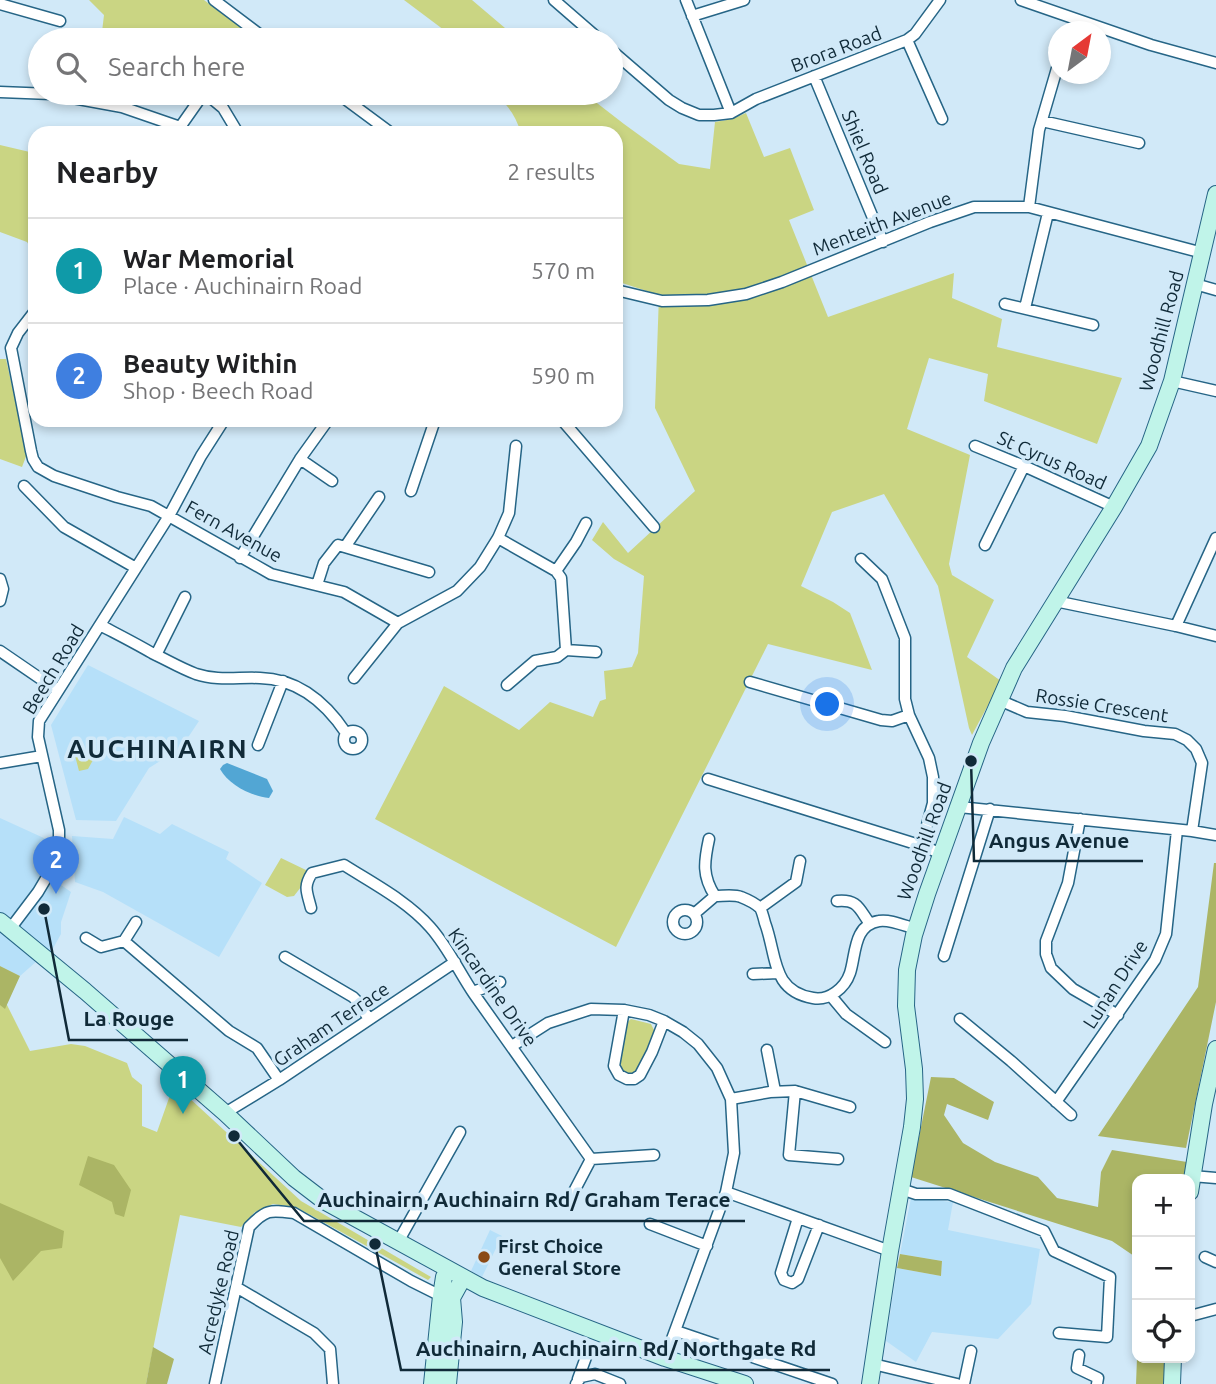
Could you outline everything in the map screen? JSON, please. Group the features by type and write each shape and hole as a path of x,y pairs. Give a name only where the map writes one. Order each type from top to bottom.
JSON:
{"street":[{"path":"214,0 244,28"},
{"path":"554,0 586,28"},
{"path":"623,60 682,108 699,115 731,113 686,0"},
{"path":"692,16 744,0"},
{"name":"Brora Road","path":"731,113 756,99 907,40 923,24 940,0"},
{"path":"1021,0 1151,45 1216,63"},
{"path":"0,4 60,20"},
{"path":"907,40 942,120"},
{"name":"Shiel Road","path":"814,76 883,242"},
{"path":"1029,207 1042,121 1053,84"},
{"path":"0,92 28,93"},
{"path":"110,105 168,126"},
{"path":"181,126 196,105"},
{"path":"219,105 234,126"},
{"path":"353,105 382,126"},
{"path":"1042,121 1139,143"},
{"name":"Woodhill Road","path":"870,1384 912,1127 915,1100 906,1006 907,970 926,894 981,743 1014,668 1149,446 1172,381 1216,194"},
{"name":"Menteith Avenue","path":"623,292 662,301 708,300 747,294 974,207 1029,207 1203,253"},
{"path":"1025,308 1048,213"},
{"path":"1195,284 1216,290"},
{"path":"1005,304 1093,325"},
{"path":"6,348 28,320"},
{"name":"Fern Avenue","path":"6,348 30,451 38,467 117,497 151,506 271,574 344,592 398,623"},
{"path":"1172,381 1216,391"},
{"name":"Beech Road","path":"5,925 38,892 59,850 59,830 38,737 39,721 169,516 220,427"},
{"path":"240,558 300,459 323,427"},
{"path":"411,491 433,427"},
{"path":"568,427 654,527"},
{"path":"354,678 398,623 457,591 480,567 498,538 509,513 516,446"},
{"name":"St Cyrus Road","path":"975,446 1114,507"},
{"path":"300,459 332,481"},
{"path":"985,545 1024,466"},
{"path":"24,486 40,494 64,527 136,568"},
{"path":"345,547 379,498"},
{"path":"556,571 586,523"},
{"path":"498,538 556,571 561,578 565,650"},
{"path":"1176,626 1216,538"},
{"path":"317,586 324,563 338,545 429,572"},
{"path":"861,559 881,579 905,638 905,699 909,715 929,758 933,777 933,803 924,844"},
{"path":"0,579 4,589 0,601"},
{"path":"156,655 186,597"},
{"path":"1055,601 1216,636"},
{"path":"100,625 172,664 197,674 216,678 262,678 283,681 297,687 327,708 346,733"},
{"path":"507,685 535,661 557,657 565,650 596,653"},
{"path":"0,651 57,690"},
{"path":"258,745 283,681"},
{"path":"750,682 881,720 891,721 909,715"},
{"name":"Rossie Crescent","path":"999,700 1027,712 1175,734 1187,740 1196,749 1202,763 1192,831"},
{"path":"0,762 42,756"},
{"path":"708,779 916,844 924,844 941,855"},
{"path":"959,807 1216,835"},
{"path":"944,956 990,809"},
{"path":"1080,819 1068,883 1046,941 1046,954 1051,968 1073,989 1118,1015"},
{"name":"Lunan Drive","path":"1056,1102 1155,961 1166,934 1177,830"},
{"path":"709,839 704,861 708,884 715,896"},
{"path":"760,908 796,883 800,861"},
{"name":"Kincardine Drive","path":"311,908 305,886 310,875 344,866 380,887 420,917 455,961 473,992 591,1159"},
{"path":"694,914 715,896 739,896 760,908 778,973 793,992 816,999 831,996 850,975 859,936 870,924 881,920 916,929"},
{"path":"837,901 849,900 855,904 870,924"},
{"path":"86,938 100,947 124,941 136,922"},
{"path":"5,925 85,991 225,1113 294,1178 324,1201 482,1289 745,1384"},
{"path":"124,941 229,1031 257,1048 279,1080"},
{"path":"285,957 353,997 369,1019"},
{"name":"Graham Terrace","path":"225,1113 279,1080 455,961"},
{"path":"752,974 778,973"},
{"path":"473,992 500,982"},
{"path":"831,996 846,1014 885,1042"},
{"path":"512,1046 548,1023 591,1009 624,1010 664,1021 682,1032 698,1044 717,1068 731,1099 734,1153 726,1192 665,1357"},
{"path":"624,1010 614,1066 619,1076 627,1079 640,1075 664,1021"},
{"path":"960,1019 1071,1115"},
{"path":"1193,1174 1216,1049"},
{"path":"767,1051 775,1091"},
{"path":"731,1099 775,1091 796,1091 850,1107"},
{"path":"796,1091 789,1155 838,1159"},
{"path":"398,1242 460,1132"},
{"path":"570,1199 591,1159 654,1154"},
{"path":"1195,1183 1216,1178"},
{"path":"901,1189 916,1194 949,1194 1044,1231 1054,1251 1110,1277 1107,1337 1059,1333"},
{"path":"726,1192 890,1251"},
{"name":"Acredyke Road","path":"215,1384 249,1227 260,1216 273,1210 294,1213 446,1297"},
{"path":"798,1218 781,1273 784,1280 792,1283 798,1279 819,1225"},
{"path":"650,1224 707,1246"},
{"path":"1205,1257 1216,1262"},
{"path":"432,1384 446,1297 455,1274"},
{"path":"236,1287 314,1334 330,1349 333,1384"},
{"path":"446,1297 454,1322 448,1384"},
{"path":"1195,1315 1216,1311"},
{"path":"676,1331 832,1384"},
{"path":"577,1383 589,1349"},
{"path":"964,1384 971,1351"},
{"path":"1079,1355 1077,1368 1098,1378 1097,1384"},
{"path":"1172,1384 1173,1363"},
{"path":"873,1364 957,1384"},
{"path":"577,1383 581,1377 595,1374 620,1384"}],"shaded area":[{"path":"88,665 199,721 181,748 149,768 116,821 76,820 51,725"},
{"path":"124,817 160,834 172,824 229,852 226,859 262,883 219,957 103,892 75,882 72,836 113,839"},
{"path":"0,818 46,839 58,841 44,873 71,892 61,922 61,934 51,952 20,976 0,966"},
{"path":"911,1198 953,1202 948,1230 1040,1249 1031,1304 998,1339 932,1332 916,1362 886,1341 897,1268 941,1276 942,1261 900,1254"},
{"path":"490,1230 502,1236 482,1277 471,1271"}],"green space":[{"path":"89,0 204,0 241,28 102,28 104,15"},
{"path":"404,0 472,0 505,28 441,28"},
{"path":"506,105 599,105 679,164 710,169 715,122 746,113 764,157 790,148 814,210 789,220 828,317 954,273 952,298 1002,319 997,347 1122,378 1097,444 984,401 988,374 929,358 907,429 970,455 949,564 952,575 994,600 967,657 1001,681 972,735 938,586 884,494 832,512 801,586 850,613 872,670 768,644 616,947 375,819 444,686 519,730 550,702 593,717 600,701 606,699 604,671 632,667 638,653 644,576 614,559 592,540 603,522 628,553 695,491 655,408 659,295 623,283 623,126 518,126"},
{"path":"0,145 28,152 28,244 0,232"},
{"path":"0,359 6,359 27,454 22,467 0,459"},
{"path":"73,748 93,760 88,769 79,771"},
{"path":"281,858 308,871 294,896 287,897 265,885"},
{"path":"1214,863 1216,1002 1186,1148 1098,1136 1198,987"},
{"path":"0,966 20,976 5,1009 0,1005"},
{"path":"0,999 7,1005 30,1051 71,1044 85,1046 127,1063 132,1077 142,1085 142,1126 157,1132 174,1084 301,1201 431,1277 428,1280 296,1207 273,1204 255,1212 241,1227 180,1215 146,1384 0,1384"},
{"path":"631,1019 651,1024 654,1030 643,1060 633,1073 628,1074 623,1071 621,1055 625,1026"},
{"path":"931,1077 954,1078 994,1102 988,1120 947,1104 944,1115 963,1143 995,1162 1038,1177 1057,1198 1098,1207 1101,1172 1112,1150 1187,1162 1186,1174 1132,1174 1132,1255 1112,1241 911,1177"},
{"path":"88,1156 114,1165 131,1190 124,1217 115,1214 112,1202 79,1185"},
{"path":"0,1203 64,1231 62,1248 41,1251 13,1281 0,1258"},
{"path":"900,1254 942,1261 941,1276 897,1268"},
{"path":"153,1347 174,1359 167,1384 146,1384"},
{"path":"1137,1363 1167,1363 1165,1384 1136,1384"}],"water":[{"path":"227,763 267,779 273,791 269,798 248,792 229,780 220,769"}],"place":[{"name":"Angus Avenue","path":"971,761"},
{"name":"Beauty Within","path":"56,894"},
{"name":"La Rouge","path":"44,909"},
{"name":"War Memorial","path":"183,1114"},
{"name":"Auchinairn, Auchinairn Rd/ Graham Terace","path":"234,1136"},
{"name":"Auchinairn, Auchinairn Rd/ Northgate Rd","path":"375,1244"},
{"name":"First Choice General Store","path":"484,1257"}],"district":[{"name":"AUCHINAIRN","path":"158,749"}]}
